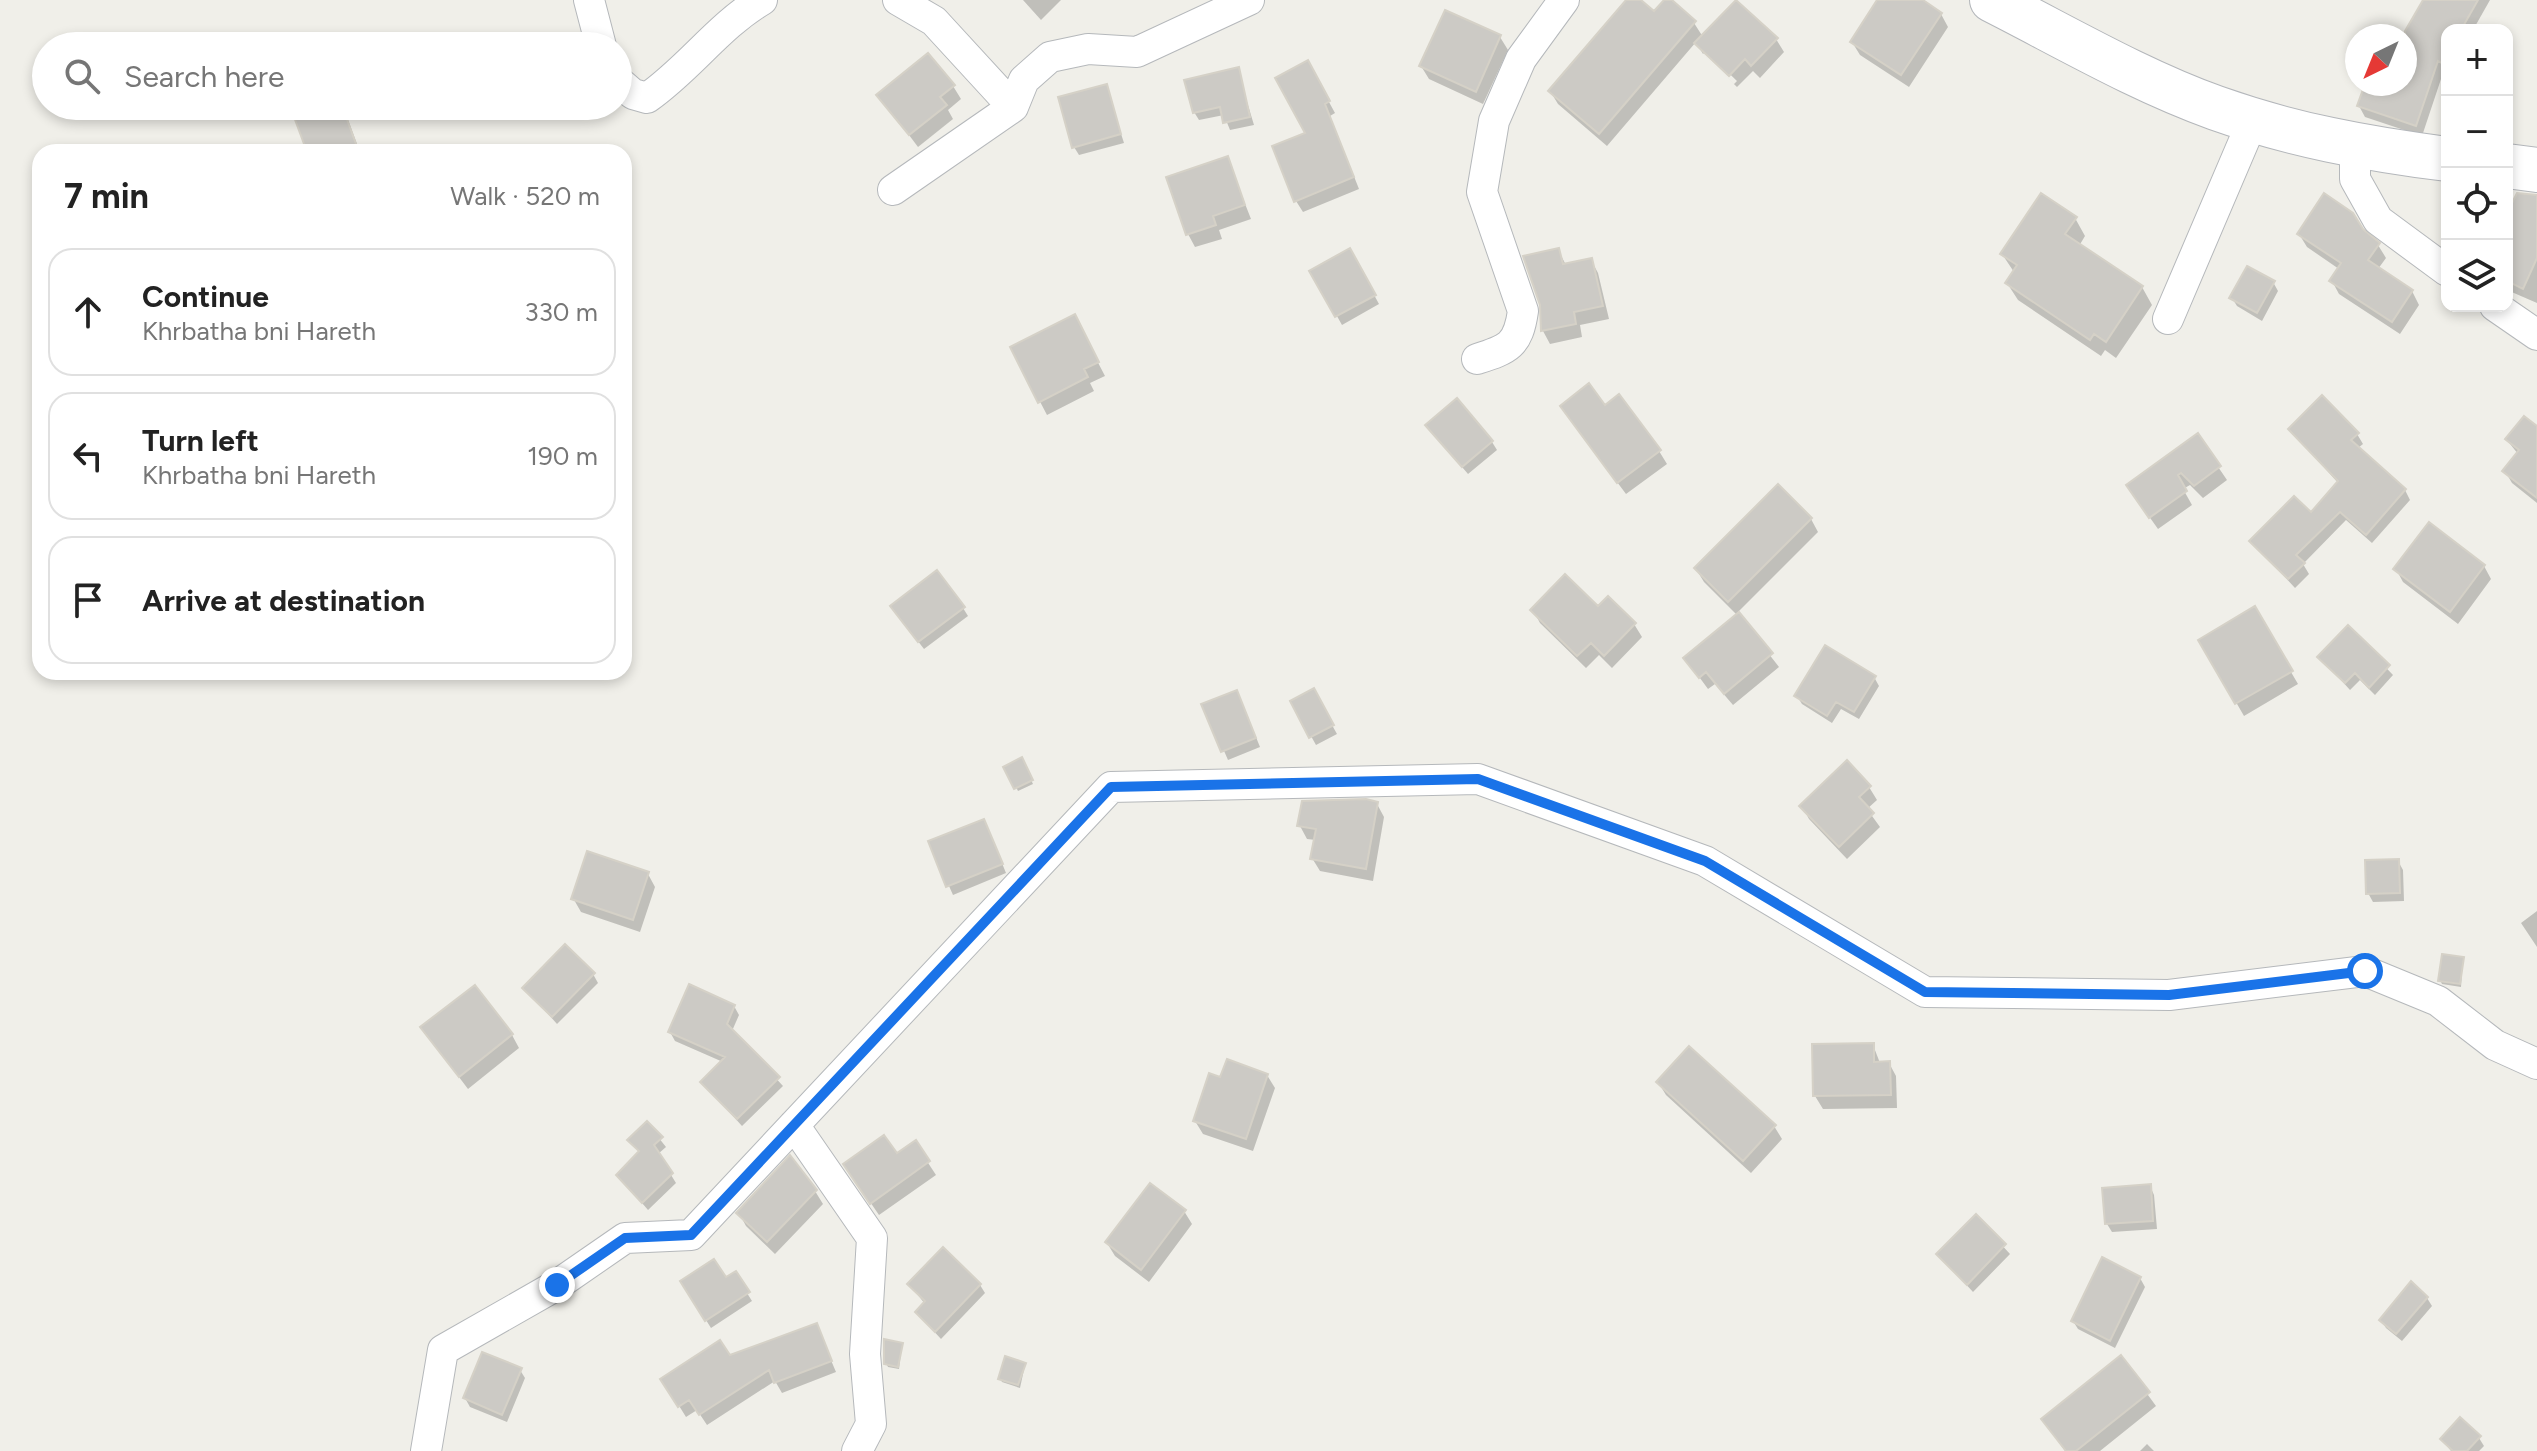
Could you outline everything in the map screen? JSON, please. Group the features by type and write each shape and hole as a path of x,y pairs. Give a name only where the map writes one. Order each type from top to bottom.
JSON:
{"street":[{"path":"589,0 597,32"},
{"path":"632,93 647,98 673,80 738,14 762,0"},
{"path":"898,0 934,21 1013,107"},
{"path":"893,190 1013,107 1024,80 1050,57 1088,49 1137,52 1249,0"},
{"path":"1477,359 1508,349 1520,331 1523,311 1482,192 1494,121 1521,59 1564,0"},
{"path":"1992,0 2107,60 2213,107 2355,147 2441,158"},
{"path":"2168,319 2253,120"},
{"path":"2355,147 2355,179 2378,220 2441,267"},
{"path":"2513,167 2537,170"},
{"path":"2504,312 2537,335"},
{"path":"426,1451 443,1350 557,1285 625,1238 691,1235 1111,787 1478,779 1705,861 1925,992 2169,995 2365,971 2438,1001 2495,1045 2537,1064"},
{"path":"794,1125 872,1238 865,1354 871,1424 857,1451"}],"building":[{"path":"1626,0 1641,0 1654,11 1664,0 1672,0 1696,21 1599,134 1548,91"},
{"path":"1736,0 1778,38 1751,66 1745,59 1729,76 1694,43"},
{"path":"1877,0 1923,0 1942,13 1901,75 1850,42"},
{"path":"2423,0 2478,0 2464,24 2441,24 2441,63 2438,61 2416,126 2357,106 2361,96 2417,96 2417,24 2409,24"},
{"path":"1445,10 1501,35 1476,92 1419,66"},
{"path":"928,53 955,85 940,97 947,105 909,135 876,95"},
{"path":"1308,60 1330,101 1325,104 1354,177 1294,202 1272,146 1305,133 1275,78"},
{"path":"1239,67 1250,117 1223,123 1220,107 1193,113 1184,80"},
{"path":"1107,84 1121,134 1072,148 1058,97"},
{"path":"295,120 347,120 356,144 304,144"},
{"path":"1228,156 1245,205 1213,216 1216,225 1186,235 1166,177"},
{"path":"2041,193 2077,217 2065,234 2143,286 2106,342 2094,334 2090,340 2005,283 2017,265 2000,254"},
{"path":"2324,193 2353,213 2363,229 2380,243 2368,260 2413,290 2392,322 2329,281 2341,263 2297,234"},
{"path":"2517,193 2537,195 2537,258 2523,289 2513,284 2513,201"},
{"path":"1350,248 1376,295 1335,317 1309,271"},
{"path":"1559,248 1563,264 1592,258 1603,306 1574,312 1576,324 1541,331 1540,305 1523,256"},
{"path":"2247,266 2275,281 2257,313 2229,298"},
{"path":"1075,314 1099,362 1084,369 1088,377 1038,403 1010,347"},
{"path":"1589,383 1605,405 1619,394 1661,450 1617,483 1560,406"},
{"path":"2322,395 2359,433 2351,440 2406,489 2366,535 2340,512 2296,555 2305,563 2288,579 2249,541 2294,496 2311,512 2338,481 2288,429"},
{"path":"1457,398 1493,441 1462,467 1425,425"},
{"path":"2524,416 2537,426 2537,498 2502,471 2519,450 2505,439"},
{"path":"2198,433 2221,466 2194,486 2181,473 2178,475 2187,491 2149,518 2126,485"},
{"path":"1778,484 1812,518 1728,602 1694,568"},
{"path":"2429,522 2485,565 2450,612 2393,569"},
{"path":"937,570 965,607 918,642 890,606"},
{"path":"1565,574 1598,606 1608,596 1636,623 1604,656 1591,643 1577,656 1530,610"},
{"path":"2255,606 2293,671 2235,704 2198,640"},
{"path":"1739,612 1773,653 1724,694 1706,672 1699,678 1683,658"},
{"path":"2348,625 2390,665 2369,688 2355,673 2345,683 2317,657"},
{"path":"1825,645 1876,676 1854,712 1836,702 1827,716 1794,696"},
{"path":"1314,688 1334,725 1309,738 1290,701"},
{"path":"1237,690 1256,738 1221,752 1201,704"},
{"path":"1022,757 1033,780 1014,789 1003,767"},
{"path":"1847,760 1871,786 1859,797 1874,813 1839,847 1799,806"},
{"path":"1366,799 1378,802 1366,869 1310,859 1316,829 1297,826 1302,801"},
{"path":"984,819 1003,864 946,887 928,841"},
{"path":"587,851 649,872 633,920 571,899"},
{"path":"2399,859 2400,893 2366,894 2365,860"},
{"path":"565,944 595,973 552,1017 522,988"},
{"path":"2442,954 2464,957 2460,984 2438,981"},
{"path":"689,984 735,1005 727,1024 780,1077 737,1119 700,1082 725,1057 668,1032"},
{"path":"475,985 513,1034 459,1077 420,1027"},
{"path":"1874,1043 1874,1062 1890,1061 1891,1095 1813,1096 1812,1044"},
{"path":"1689,1046 1776,1125 1743,1161 1656,1082"},
{"path":"1227,1059 1268,1074 1246,1139 1193,1121 1209,1073 1220,1077"},
{"path":"647,1121 663,1137 654,1145 673,1173 642,1203 616,1175 639,1151 627,1140"},
{"path":"884,1135 897,1153 916,1140 930,1161 870,1204 843,1164"},
{"path":"790,1155 817,1190 767,1242 736,1213"},
{"path":"1150,1183 1186,1210 1141,1270 1105,1242"},
{"path":"2151,1184 2153,1221 2105,1224 2102,1188"},
{"path":"1976,1214 2006,1244 1967,1285 1936,1254"},
{"path":"943,1247 981,1284 935,1332 915,1312 925,1301 907,1284"},
{"path":"2102,1257 2141,1277 2110,1341 2071,1321"},
{"path":"714,1259 726,1277 736,1271 750,1292 705,1321 680,1281"},
{"path":"2411,1281 2428,1297 2396,1334 2379,1320"},
{"path":"817,1323 832,1361 774,1383 769,1370 699,1415 689,1400 678,1407 660,1379 720,1340 730,1355"},
{"path":"884,1339 903,1343 898,1367 884,1364"},
{"path":"482,1352 522,1368 502,1415 463,1398"},
{"path":"2121,1355 2150,1392 2076,1451 2066,1451 2041,1419"},
{"path":"1005,1356 1026,1363 1018,1385 998,1379"},
{"path":"2460,1417 2481,1436 2467,1451 2453,1451 2440,1439"}],"route":[{"path":"557,1285 625,1238 691,1235 1111,787 1478,779 1705,861 1925,992 2169,995 2365,971"}]}
